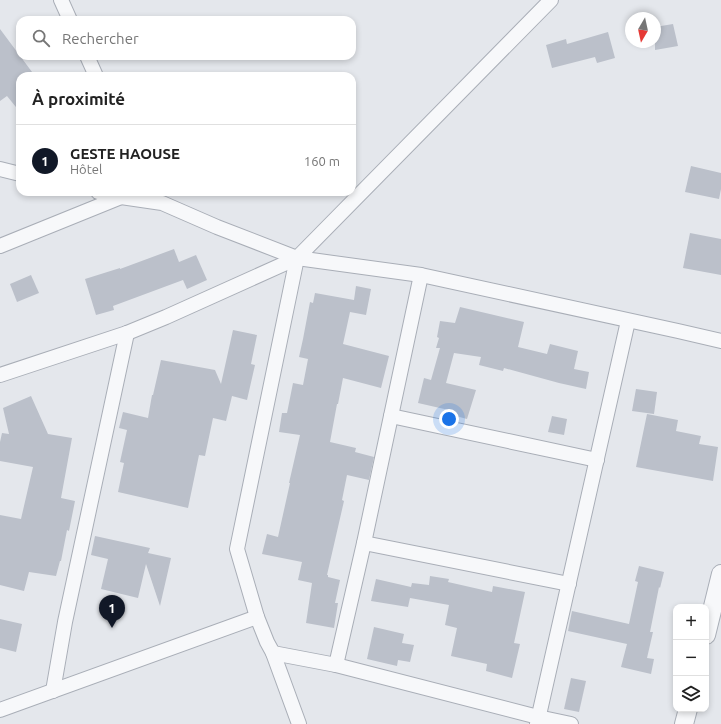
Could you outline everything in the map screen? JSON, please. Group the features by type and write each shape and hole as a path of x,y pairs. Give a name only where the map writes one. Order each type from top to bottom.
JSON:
{"street":[{"path":"61,0 68,16"},
{"path":"0,375 127,333 297,258 551,0"},
{"path":"89,60 94,72"},
{"path":"0,169 16,173"},
{"path":"116,196 159,198 217,227 297,258 421,275 678,331 721,342"},
{"path":"0,246 121,197"},
{"path":"297,258 237,549 257,617 299,724"},
{"path":"336,665 364,543 421,275"},
{"path":"538,721 628,321"},
{"path":"53,692 65,622 127,333"},
{"path":"391,416 597,460"},
{"path":"364,543 569,584"},
{"path":"709,623 721,574"},
{"path":"0,710 257,617"},
{"path":"272,653 336,665 538,721 571,724"},
{"path":"684,724 687,712"}],"building":[{"path":"673,24 678,46 655,50 655,48 661,48 661,26"},
{"path":"0,29 16,50 16,60 23,60 32,72 16,72 16,107 7,96 0,101"},
{"path":"608,32 615,58 597,63 595,57 552,68 546,45 566,39 567,44"},
{"path":"691,166 721,173 721,189 719,199 685,192"},
{"path":"690,233 721,239 721,275 683,268"},
{"path":"174,249 179,262 196,255 207,280 187,289 183,280 113,306 114,310 96,315 85,279 120,269"},
{"path":"31,275 39,293 17,302 10,284"},
{"path":"356,286 371,289 366,315 350,312 343,344 389,356 381,388 343,378 337,404 330,442 356,448 355,452 374,457 369,480 347,475 342,500 344,501 327,575 328,577 340,580 335,603 338,603 334,628 306,623 312,583 298,580 302,562 262,554 267,534 278,537 300,435 279,432 282,413 287,413 293,383 303,385 308,359 299,357 310,302 313,303 315,293 354,300"},
{"path":"460,307 524,322 518,347 547,354 550,344 578,351 574,369 589,372 586,389 504,368 503,371 479,365 481,357 454,353 446,383 476,390 467,419 452,415 453,411 418,403 424,378 431,380 440,348 436,348 439,338 437,337 440,321 455,323"},
{"path":"233,330 257,335 251,364 255,365 247,400 232,396 226,421 213,418 205,456 199,455 188,508 118,492 124,463 120,462 127,430 119,428 123,412 148,418 161,360 215,370 221,384"},
{"path":"636,389 657,392 654,414 632,411"},
{"path":"31,396 48,434 72,438 61,498 75,501 69,531 67,530 61,561 56,576 29,572 24,591 0,585 0,515 21,519 33,467 0,461 0,442 2,433 9,434 3,408"},
{"path":"647,414 678,420 676,431 701,436 699,444 718,447 713,481 636,467"},
{"path":"552,416 567,419 564,435 548,432"},
{"path":"95,536 150,548 148,553 171,558 160,606 146,564 138,598 101,589 108,559 91,555"},
{"path":"639,566 664,572 660,588 659,587 650,632 653,632 647,658 654,659 651,674 621,667 627,644 568,631 572,611 629,624 638,582 635,581"},
{"path":"430,576 449,579 448,582 492,592 493,586 525,592 514,643 520,644 512,678 486,671 487,664 451,656 457,628 445,625 449,605 410,598 408,607 371,601 376,579 411,587 412,583 429,585"},
{"path":"0,619 22,624 16,652 0,648"},
{"path":"374,627 404,634 402,643 414,645 410,662 398,660 397,666 367,659"},
{"path":"571,678 586,681 579,712 564,709"}],"place":[{"name":"GESTE HAOUSE","path":"112,628"}]}
